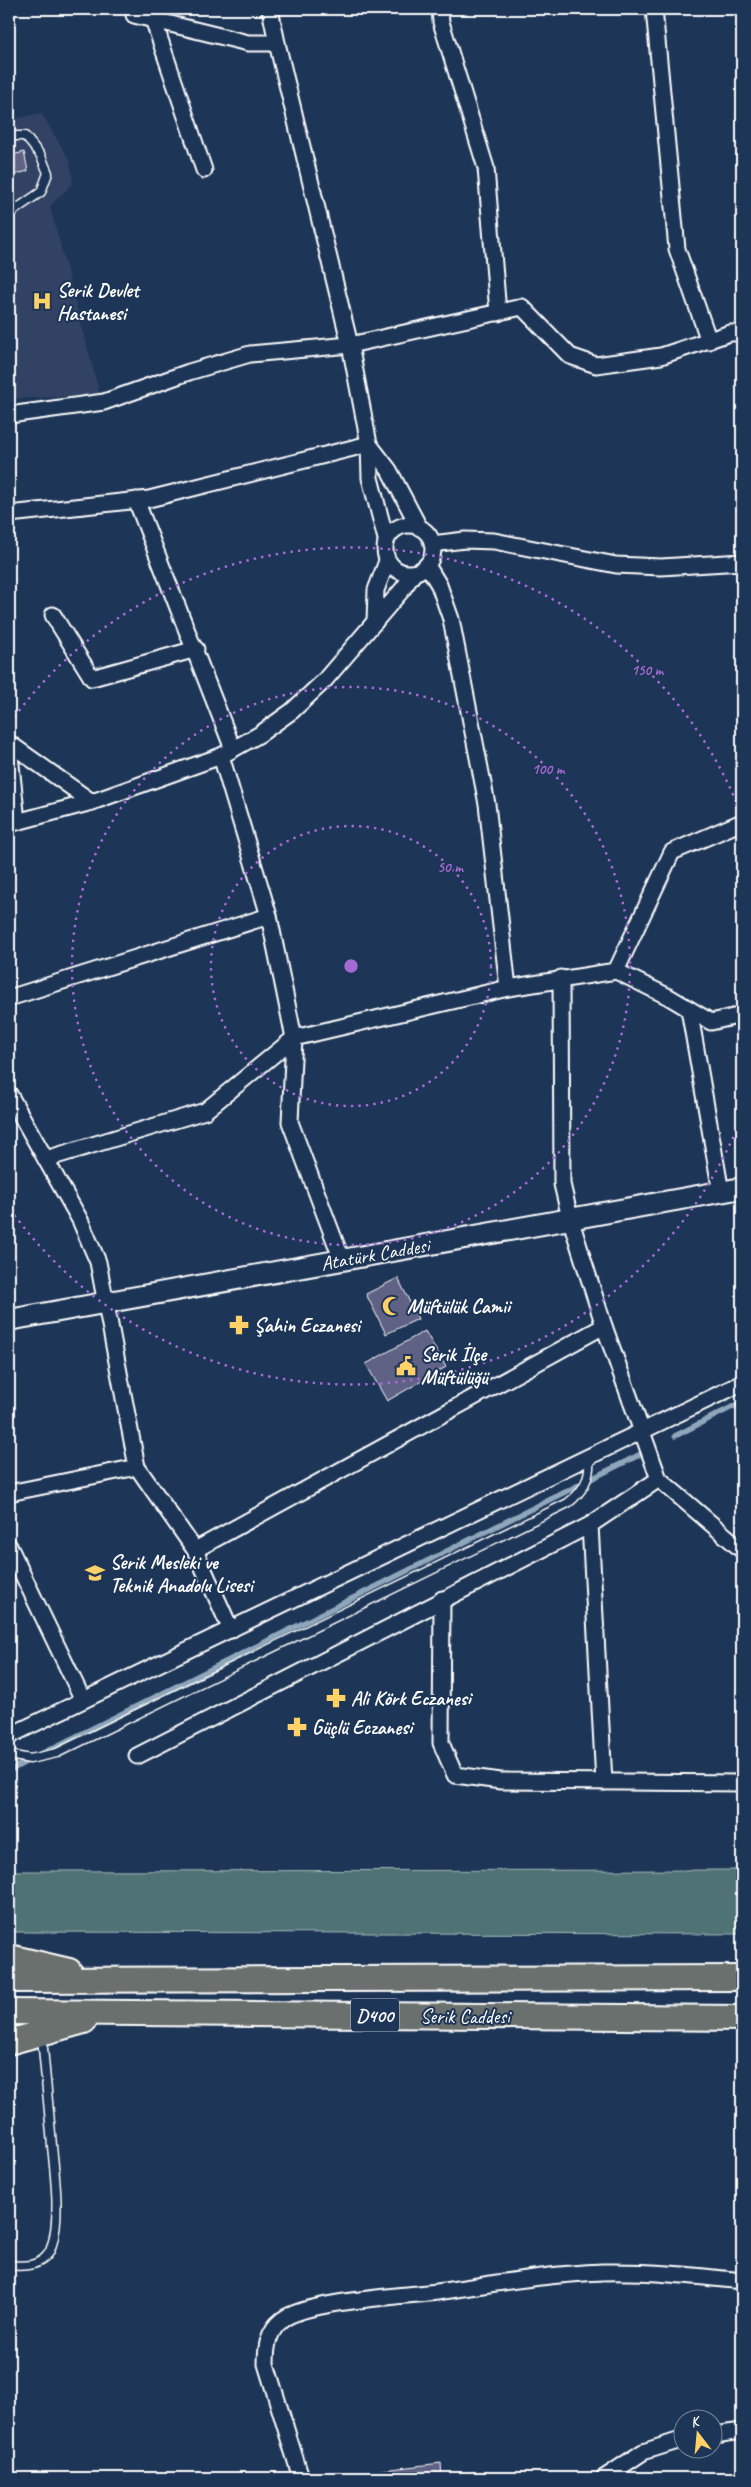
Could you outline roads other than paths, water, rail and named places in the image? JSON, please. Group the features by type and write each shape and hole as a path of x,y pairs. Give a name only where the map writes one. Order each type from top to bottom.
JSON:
{"highway":[{"path":"9,1957 110,1980"},
{"name":"Serik Caddesi","path":"9,1980 742,1978"},
{"name":"Serik Caddesi","path":"9,2012 742,2018"},
{"path":"9,2042 111,2013"}],"main road":[{"name":"Atatürk Caddesi","path":"9,1320 742,1188"}],"street":[{"path":"270,9 276,43 350,345 369,444 370,478 386,539"},
{"path":"440,9 441,22 486,168 498,313"},
{"path":"654,9 677,249 709,340"},
{"path":"134,15 248,43 276,43"},
{"path":"153,19 204,170"},
{"path":"9,415 104,402 190,372 250,354 350,345 522,308 570,356 596,365 661,356 730,333 742,333"},
{"path":"9,514 136,500 369,444"},
{"path":"9,745 13,822 92,802 227,753 292,711 324,681 433,552 430,537 419,527 389,470 369,444"},
{"path":"136,500 196,650 227,753 269,916 294,1038 290,1122 342,1260"},
{"path":"375,622 376,590 387,561 384,546 386,539 390,533 403,525 419,527"},
{"path":"432,544 465,540 494,541 616,565 700,566 742,562"},
{"path":"387,561 399,571 420,569 439,585 452,619 487,804 508,988"},
{"path":"53,615 92,678 196,650"},
{"path":"9,745 92,802"},
{"path":"616,971 672,852 742,822"},
{"path":"9,998 269,916"},
{"path":"46,1159 204,1111 294,1038 508,988 561,978 616,971 711,1022 742,1015"},
{"path":"561,978 562,1184 570,1218 604,1326 659,1479 742,1550"},
{"path":"689,1009 721,1192"},
{"path":"9,1094 90,1241 98,1262 137,1467 195,1550 231,1630"},
{"path":"195,1550 604,1326"},
{"path":"9,1736 742,1383"},
{"path":"9,1493 137,1467"},
{"path":"137,1756 590,1525 659,1479"},
{"path":"590,1525 604,1782"},
{"path":"9,1546 83,1700"},
{"path":"442,1599 441,1743 455,1775 501,1781 742,1783"},
{"path":"302,2478 266,2364 267,2345 272,2331 282,2320 296,2312 357,2301 552,2276 603,2272 658,2273 742,2281"},
{"path":"724,2434 742,2431"},
{"path":"604,2478 643,2452 674,2442"}],"lane":[{"path":"9,136 25,136 41,156 48,173 41,192 9,214"},
{"path":"9,1755 30,1759 57,1753 568,1503 587,1481 589,1457"},
{"path":"9,2265 26,2266 39,2261 46,2256 51,2248 57,2204 41,2033"}],"waterway":[{"path":"675,1436 742,1402"},
{"path":"41,1754 645,1452"},
{"path":"9,1771 31,1759"}],"place":[{"name":"Serik Devlet Hastanesi","path":"42,301"},
{"name":"Müftülük Camii","path":"392,1306"},
{"name":"Şahin Eczanesi","path":"239,1325"},
{"name":"Serik İlçe Müftülüğü","path":"406,1366"},
{"name":"Serik Mesleki ve Teknik Anadolu Lisesi","path":"95,1573"},
{"name":"Ali Körk Eczanesi","path":"336,1698"},
{"name":"Güçlü Eczanesi","path":"297,1727"}]}
